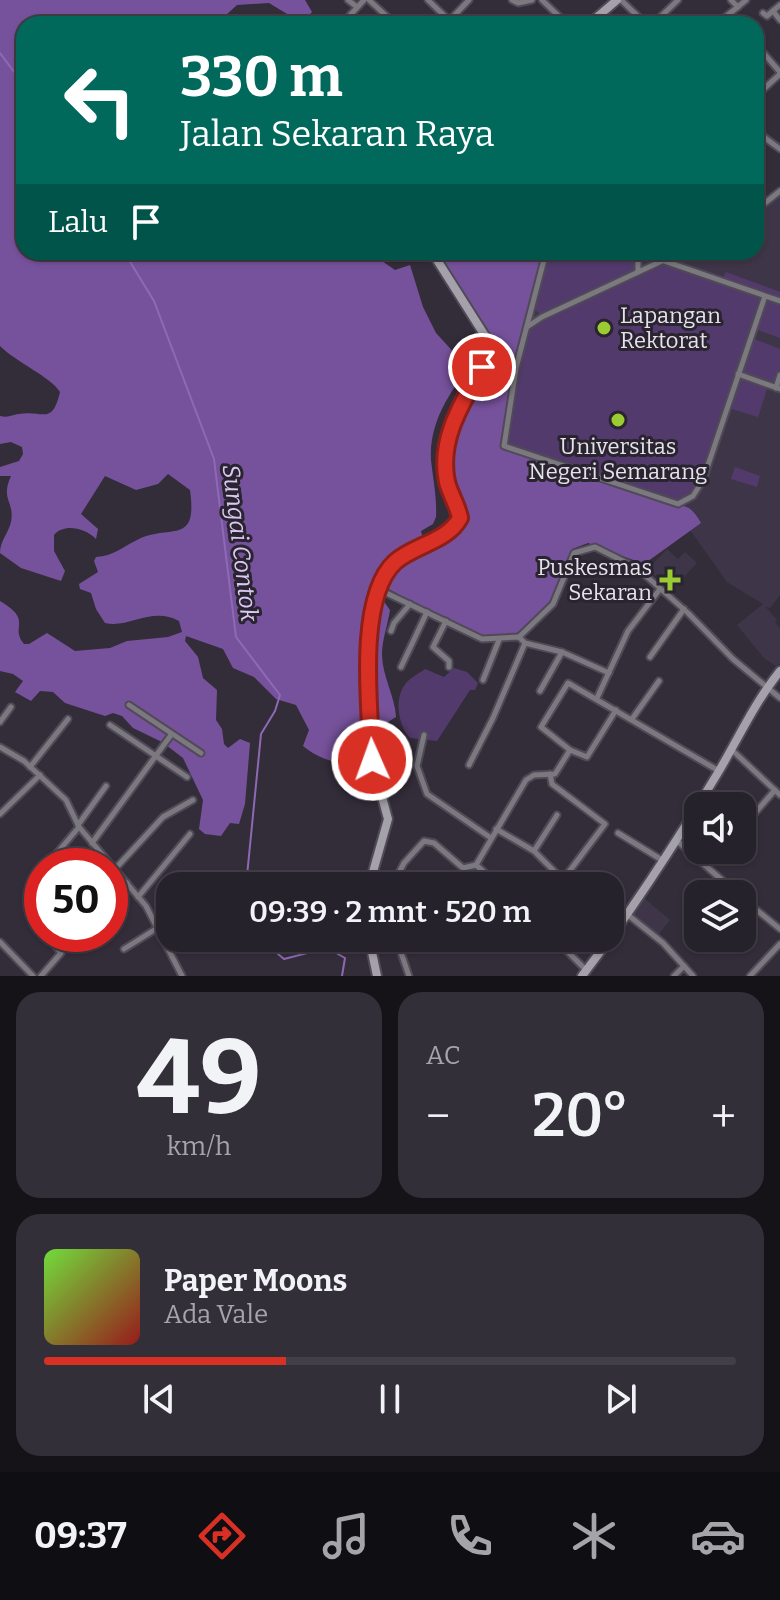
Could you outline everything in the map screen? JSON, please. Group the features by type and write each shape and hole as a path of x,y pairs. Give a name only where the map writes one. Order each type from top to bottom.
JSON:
{"main road":[{"path":"599,16 619,0"},
{"path":"373,872 388,819 372,760 368,654 373,612 379,590 396,561 449,531 460,518 445,470 448,442 459,410 489,349 487,339 437,260"},
{"path":"708,792 767,687 780,671"},
{"path":"584,974 628,915 684,829"},
{"path":"372,952 377,976"}],"street":[{"path":"348,0 357,7"},
{"path":"350,16 367,0 386,16"},
{"path":"428,0 445,16"},
{"path":"456,16 469,0"},
{"path":"512,0 518,3 532,0"},
{"path":"542,0 559,16"},
{"path":"619,0 636,16"},
{"path":"661,16 678,0"},
{"path":"731,0 738,7"},
{"path":"727,16 746,0"},
{"path":"763,13 767,16 780,5"},
{"path":"773,11 780,20"},
{"path":"764,54 780,73 764,88"},
{"path":"764,203 780,191"},
{"path":"544,260 516,368 504,446 678,504 693,496 703,480 765,296"},
{"path":"638,260 638,272"},
{"path":"526,328 542,317 664,260 780,301"},
{"path":"531,308 542,317"},
{"path":"738,374 778,388 780,375"},
{"path":"469,765 493,718 522,640 550,609 578,551 593,546 637,568 684,609 733,659 780,698"},
{"path":"597,698 628,631 660,589"},
{"path":"379,590 482,639 522,640 562,652 609,673"},
{"path":"391,631 410,604"},
{"path":"650,657 684,609"},
{"path":"401,667 427,612"},
{"path":"446,621 433,647 449,661 449,667"},
{"path":"483,680 499,640"},
{"path":"540,691 562,652"},
{"path":"632,720 659,681"},
{"path":"616,710 587,757 570,750 542,730 542,723 568,683 597,698 719,771"},
{"path":"129,705 201,753"},
{"path":"0,722 11,707"},
{"path":"30,767 68,719"},
{"path":"110,725 187,777"},
{"path":"92,843 171,735"},
{"path":"424,735 417,766 427,794 491,838"},
{"path":"0,747 40,775 66,800 79,826 96,848"},
{"path":"731,749 778,792 756,813"},
{"path":"399,872 424,841 434,843 463,868 476,865 526,780 534,775 557,772 570,750"},
{"path":"550,774 552,784 605,824 569,872"},
{"path":"0,814 40,775"},
{"path":"61,848 106,786"},
{"path":"128,855 163,817 193,800"},
{"path":"534,851 557,815"},
{"path":"496,829 534,851 554,872"},
{"path":"618,833 662,860"},
{"path":"138,897 190,834"},
{"path":"676,839 722,880"},
{"path":"476,865 484,872"},
{"path":"128,884 156,924"},
{"path":"756,909 780,929"},
{"path":"628,915 663,943 693,976"},
{"path":"128,947 156,932"},
{"path":"0,942 33,976"},
{"path":"750,976 780,944"},
{"path":"41,976 60,952"},
{"path":"171,952 182,976"},
{"path":"401,952 409,976"},
{"path":"566,952 584,974"},
{"path":"674,976 684,966"}],"shaded area":[{"path":"0,0 305,0 312,12 308,16 290,16 269,3 237,5 225,16 16,16 16,260 381,260 395,270 410,265 423,307 436,333 468,368 447,399 433,434 431,460 436,517 433,524 421,531 423,539 399,553 388,564 374,588 390,610 382,654 396,717 374,736 367,764 333,761 310,751 303,746 309,730 296,705 276,699 254,677 233,668 223,649 186,636 185,641 198,657 203,678 217,690 216,720 222,729 224,744 228,748 240,739 250,743 245,804 239,824 230,823 221,836 205,834 199,829 203,800 183,758 162,742 133,728 122,716 113,713 105,716 65,703 53,692 40,691 31,701 15,692 23,681 13,674 0,671 0,601 19,619 20,638 24,644 47,633 75,651 110,648 127,641 168,637 182,632 179,621 169,617 105,623 91,593 80,589 79,584 98,572 94,561 96,557 113,553 149,535 179,530 190,519 191,508 190,490 168,474 158,484 136,490 105,476 81,514 98,529 96,539 75,528 63,529 54,535 54,551 65,571 61,581 21,568 0,553 12,515 7,496 11,476 0,476 0,467 19,461 23,454 22,447 11,442 0,444 0,416 50,413 60,392 0,346"},
{"name":"Universitas Negeri Semarang","path":"780,193 780,595 770,608 765,606 780,628 780,663 776,666 764,658 737,625 763,604 727,582 690,530 644,564 588,543 572,549 550,604 517,633 436,615 383,586 453,531 491,348 440,260 764,260 765,207"},
{"path":"440,260 542,260 514,369 503,446 689,508 701,523 644,564 588,543 572,549 550,604 517,633 495,637 473,634 383,586 396,562 461,520 448,475 453,429 491,348"},
{"path":"546,260 636,260 637,271 542,316 532,307"},
{"path":"664,261 762,297 702,480 693,494 679,502 507,443 517,368 527,329"},
{"path":"726,272 780,292 780,297 723,278"},
{"path":"766,299 780,303 780,338 755,329"},
{"path":"752,338 780,349 780,369 774,386 740,373"},
{"path":"739,377 768,386 758,417 729,408"},
{"path":"735,467 760,476 757,487 731,479"},
{"name":"Puskesmas Sekaran","path":"667,549 678,559 685,552 697,563 671,591 648,569"},
{"path":"454,668 467,672 478,683 475,690 470,690 437,741 410,738 399,713 399,698 404,686 425,669 444,677"},
{"path":"644,898 670,920 658,935 649,932 630,915"}],"waterway":[{"name":"Sungai Contok","path":"0,53 16,74"},
{"name":"Sungai Contok","path":"129,260 154,301 214,459 236,637 280,695 275,711 261,734 247,872"},
{"name":"Sungai Contok","path":"276,952 284,959 311,952"},
{"name":"Sungai Contok","path":"334,952 345,958 342,976"}],"place":[{"name":"Lapangan Rektorat","path":"604,328"},
{"name":"Universitas Negeri Semarang","path":"618,420"},
{"name":"Puskesmas Sekaran","path":"670,580"}],"route":[{"path":"372,760 368,654 374,604 396,561 454,528 460,518 448,486 445,459 451,428 482,367"}]}
